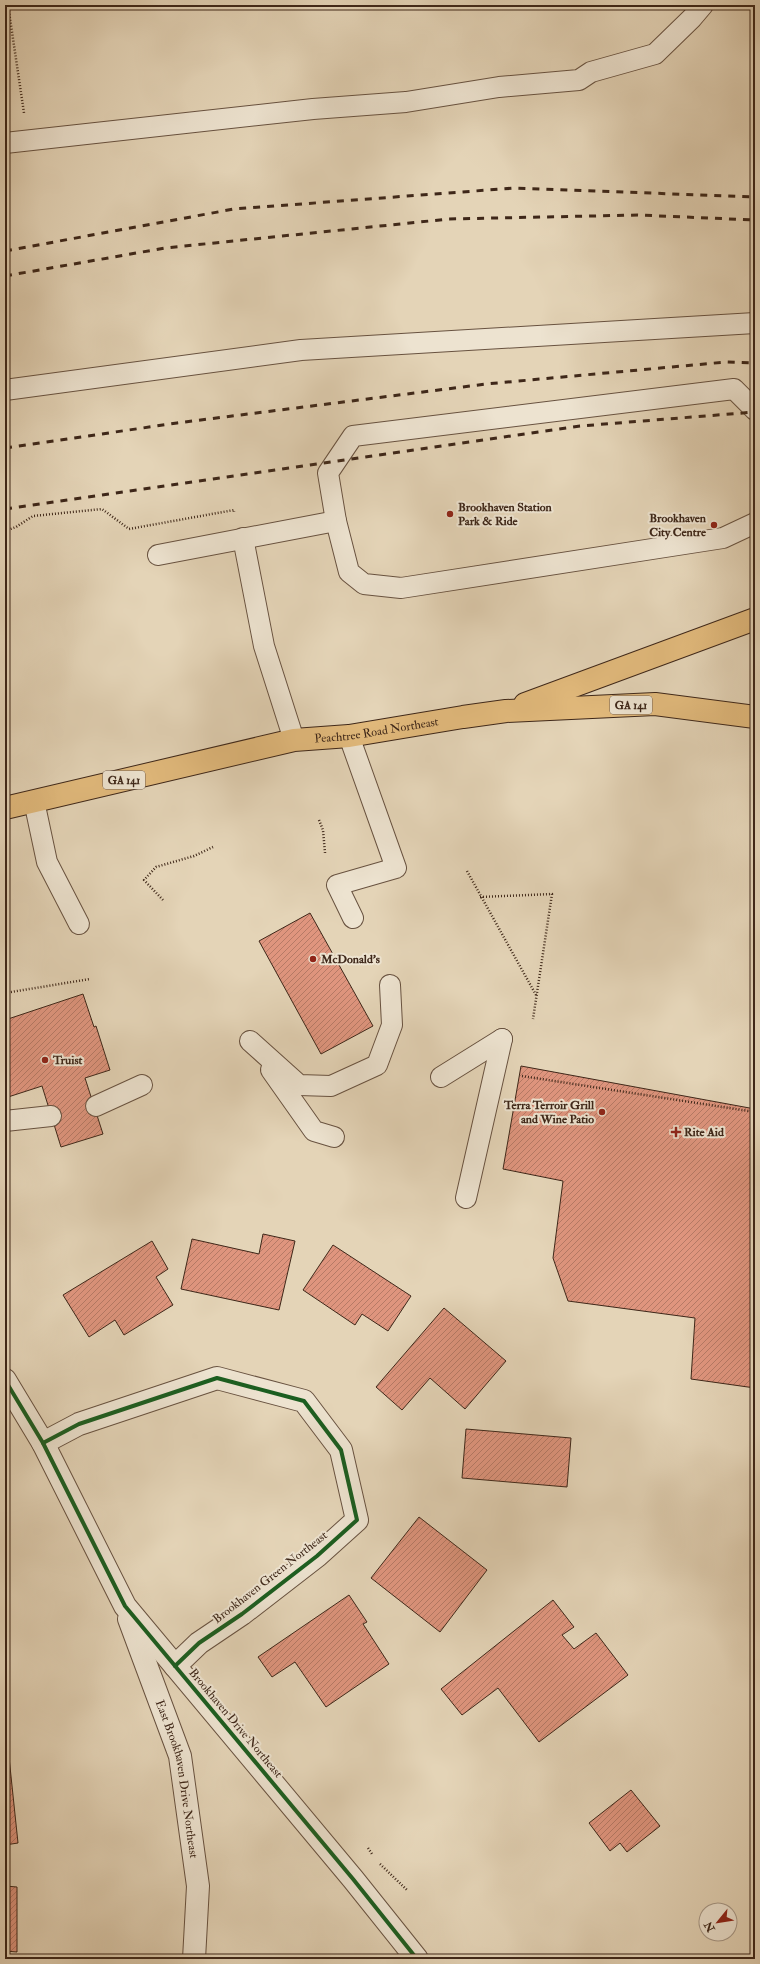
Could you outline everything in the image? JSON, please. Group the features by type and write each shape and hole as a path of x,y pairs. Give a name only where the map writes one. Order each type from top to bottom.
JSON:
{"highway":[{"path":"506,712 755,619"},
{"name":"Peachtree Road Northeast","path":"5,808 294,740 349,736 463,717 506,712 655,704 755,717"}],"street":[{"name":"Brookhaven Green Northeast","path":"43,1443 79,1424 216,1378 304,1401 341,1450 357,1520 318,1556 242,1614 199,1643 175,1666"},
{"name":"Brookhaven Drive Northeast","path":"5,1380 43,1443 125,1606 353,1879 417,1959"},
{"name":"East Brookhaven Drive Northeast","path":"125,1606 180,1756 198,1886 194,1959"}],"lane":[{"path":"5,143 312,109 406,102 499,87 579,80 591,72 655,54 692,18 703,5"},
{"path":"5,390 301,350 755,323"},
{"path":"755,410 734,389 353,436 328,474 336,521 349,572 364,584 401,588 723,538 755,523"},
{"path":"158,555 336,521"},
{"path":"243,538 264,646 294,740"},
{"path":"349,736 396,868 337,885 353,918"},
{"path":"34,801 47,862 79,924"},
{"path":"334,1137 314,1131 250,1041 299,1085 331,1086 377,1065 392,1025 390,985"},
{"path":"441,1077 502,1039 466,1198"},
{"path":"96,1106 142,1085"},
{"path":"5,1121 51,1116"}],"path":[{"path":"8,5 24,114 18,115"},
{"path":"5,531 16,527 33,516 102,509 129,529 234,510 243,538"},
{"path":"319,820 323,830 325,853"},
{"path":"163,900 144,880 156,867 194,856 213,847"},
{"path":"467,871 480,897 537,996"},
{"path":"480,897 552,894 533,1019"},
{"path":"5,993 90,979"},
{"path":"522,1076 755,1112"},
{"path":"368,1848 375,1860 407,1890"}],"building":[{"path":"310,913 373,1026 321,1054 259,941"},
{"path":"83,994 94,1027 96,1026 110,1070 85,1078 103,1134 61,1147 42,1086 5,1098 5,1020"},
{"path":"521,1066 755,1109 755,1388 691,1379 695,1318 568,1301 553,1258 563,1181 503,1169"},
{"path":"263,1234 295,1241 279,1310 181,1289 192,1239 259,1254"},
{"path":"152,1241 168,1269 156,1277 173,1305 124,1335 115,1320 89,1337 63,1295"},
{"path":"333,1245 411,1296 388,1331 362,1314 355,1325 303,1290"},
{"path":"444,1308 506,1361 465,1409 430,1378 402,1410 376,1387"},
{"path":"466,1429 571,1438 567,1487 462,1478"},
{"path":"419,1517 487,1570 440,1632 371,1578"},
{"path":"349,1595 367,1622 363,1624 389,1664 326,1707 295,1662 272,1677 258,1657"},
{"path":"553,1600 574,1627 562,1635 574,1649 596,1633 628,1675 539,1742 498,1688 462,1715 441,1689"},
{"path":"9,1757 18,1843 5,1845 5,1758"},
{"path":"631,1790 660,1826 627,1852 620,1843 610,1851 589,1823"},
{"path":"5,1886 17,1887 17,1952 5,1951"}],"railway":[{"path":"5,251 234,209 515,188 755,197"},
{"path":"5,276 165,248 449,219 638,215 755,220"},
{"path":"5,448 177,423 486,384 726,362 755,363"},
{"path":"5,509 580,426 755,412"}],"cycle path":[{"path":"43,1443 79,1424 217,1378 304,1401 341,1450 357,1520 317,1556 242,1614 199,1643 175,1666"},
{"path":"5,1380 43,1443 125,1606 353,1879 417,1959"}],"place":[{"name":"Brookhaven Station Park & Ride","path":"450,514"},
{"name":"Brookhaven City Centre","path":"714,525"},
{"name":"McDonald's","path":"313,959"},
{"name":"Truist","path":"45,1060"},
{"name":"Terra Terroir Grill and Wine Patio","path":"602,1112"},
{"name":"Rite Aid","path":"676,1132"}]}
